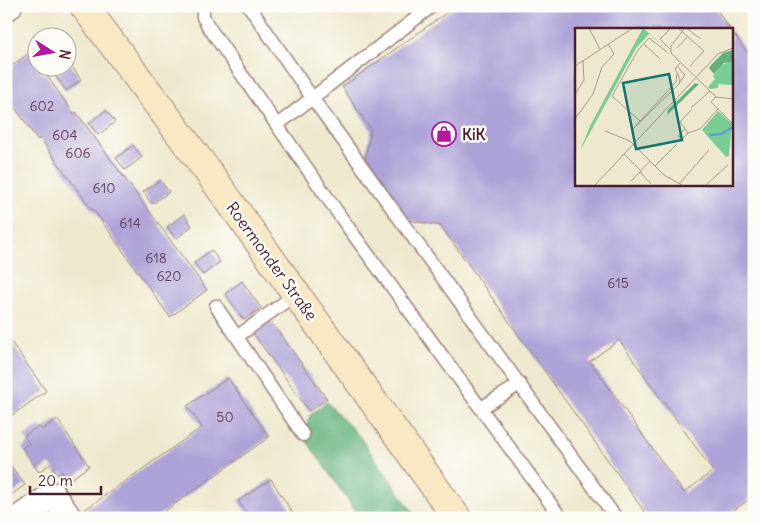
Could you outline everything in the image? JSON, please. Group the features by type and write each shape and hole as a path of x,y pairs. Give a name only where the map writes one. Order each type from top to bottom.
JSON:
{"main road":[{"name":"Roermonder Straße","path":"84,6 212,177 457,518"}],"street":[{"path":"19,518 53,495 69,518"}],"lane":[{"path":"203,6 202,17 345,223 560,518"},
{"path":"250,6 313,99 616,518"},
{"path":"278,125 432,6"},
{"path":"238,336 296,294"},
{"path":"216,306 303,435"},
{"path":"481,408 520,384"}],"green space":[{"path":"327,402 360,437 417,518 360,518 304,437 310,415"}],"building":[{"path":"456,6 714,6 729,28 575,28 575,185 732,185 732,31 754,62 754,496 723,518 649,518 441,226 408,220 365,159 371,130 342,87","holes":["619,340 713,471 684,493 590,361"]},
{"path":"28,54 28,78 49,78 74,114 76,112 207,290 170,317 93,209 40,138 38,140 6,95 6,70"},
{"path":"78,76 81,80 66,91 57,78 78,78"},
{"path":"106,110 115,122 98,135 89,123"},
{"path":"133,145 142,157 125,170 116,158"},
{"path":"160,180 169,192 152,204 143,192"},
{"path":"184,214 192,226 176,239 167,227"},
{"path":"211,250 220,262 203,275 194,263"},
{"path":"242,281 261,308 244,320 225,294"},
{"path":"270,320 327,399 309,411 253,333"},
{"path":"6,335 46,391 11,416 6,410"},
{"path":"228,378 269,437 155,518 88,518 83,511 202,427 187,406"},
{"path":"57,419 89,466 68,481 62,472 58,475 50,464 39,472 22,448 29,443 24,436 39,426 42,430"},
{"path":"6,459 25,485 7,498 6,496"},
{"path":"271,479 296,518 250,518 238,501"}],"place":[{"name":"KiK","path":"444,134"}]}
